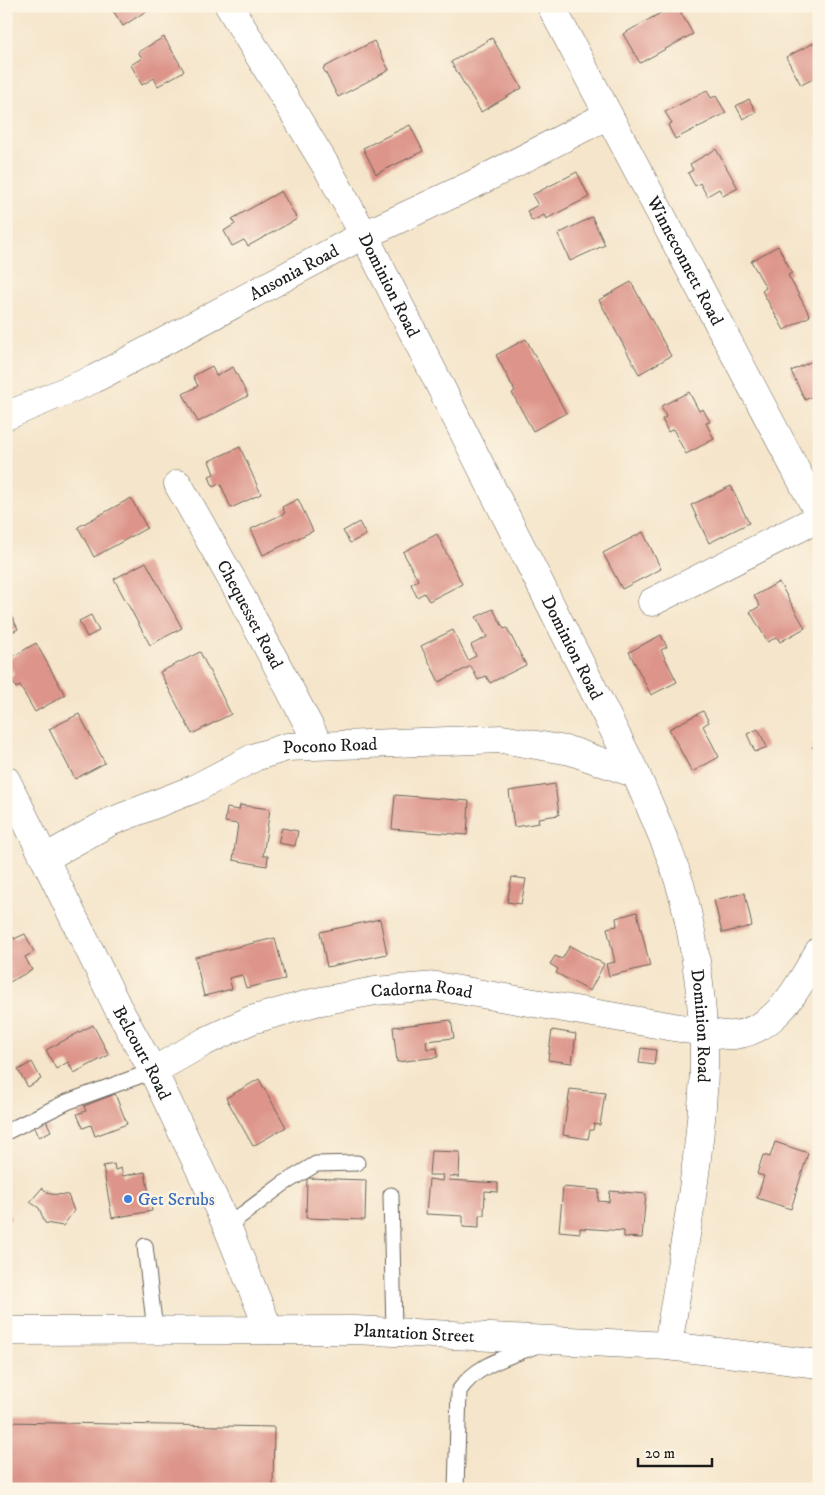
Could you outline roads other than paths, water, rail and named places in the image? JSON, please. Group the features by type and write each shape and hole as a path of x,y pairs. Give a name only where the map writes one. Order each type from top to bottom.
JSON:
{"street":[{"name":"Dominion Road","path":"228,6 328,171 364,235 636,774 665,841 687,910 703,1032 701,1114 668,1346"},
{"name":"Winneconnett Road","path":"551,6 819,514"},
{"name":"Ansonia Road","path":"6,416 94,379 364,235 480,181 608,115"},
{"name":"Chequesset Road","path":"178,484 235,585 319,745"},
{"path":"652,602 819,518"},
{"name":"Pocono Road","path":"45,858 110,822 194,789 256,757 287,747 502,739 571,751 636,774"},
{"name":"Belcourt Road","path":"6,780 117,1006 153,1071 227,1226 270,1330"},
{"name":"Cadorna Road","path":"153,1071 206,1042 252,1020 316,1002 375,991 436,986 703,1032 734,1035 762,1026 791,998 819,951"},
{"name":"Plantation Street","path":"6,1331 270,1330 394,1332 668,1346 819,1364"}],"lane":[{"path":"6,1132 66,1102 153,1071"},
{"path":"227,1226 283,1184 316,1164 357,1163"},
{"path":"391,1195 394,1332"},
{"path":"145,1246 155,1330"},
{"path":"456,1489 459,1391 466,1380 484,1367 551,1340"}],"place":[{"name":"Get Scrubs","path":"128,1199"}]}
